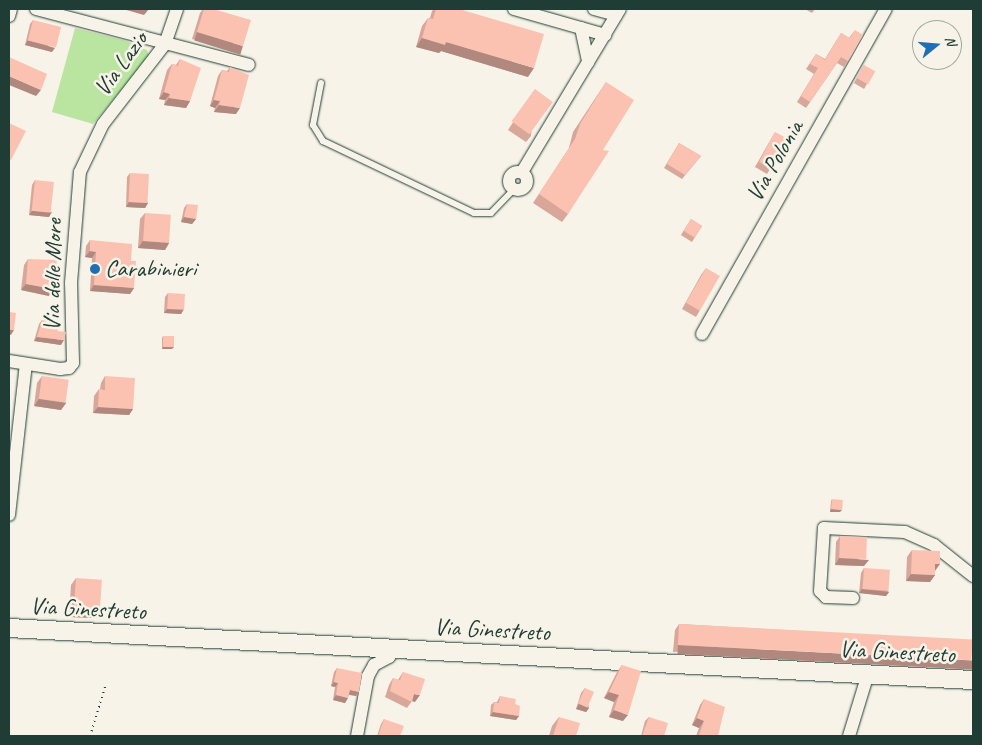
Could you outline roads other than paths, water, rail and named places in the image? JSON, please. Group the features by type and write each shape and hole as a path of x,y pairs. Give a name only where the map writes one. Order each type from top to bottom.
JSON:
{"street":[{"path":"9,16 11,9"},
{"path":"36,9 249,65"},
{"name":"Via Lazio","path":"93,142 165,44 177,9"},
{"path":"514,9 605,34"},
{"path":"514,190 519,191 526,186 528,180 522,172 618,12 594,9"},
{"name":"Via Polonia","path":"702,334 886,9"},
{"path":"581,28 588,62"},
{"name":"Via delle More","path":"9,361 63,369 73,363 71,290 76,194 80,172 93,142"},
{"name":"Via delle More","path":"9,515 26,364"},
{"path":"853,598 826,597 820,591 824,528 905,532 934,545 973,576"},
{"name":"Via Ginestreto","path":"9,628 973,680"},
{"path":"356,736 368,676 374,665 389,657 394,648"},
{"path":"848,736 868,674"}],"lane":[{"path":"322,83 313,125 323,140 474,213 491,213 514,190"}],"place":[{"name":"Carabinieri","path":"95,269"}]}
